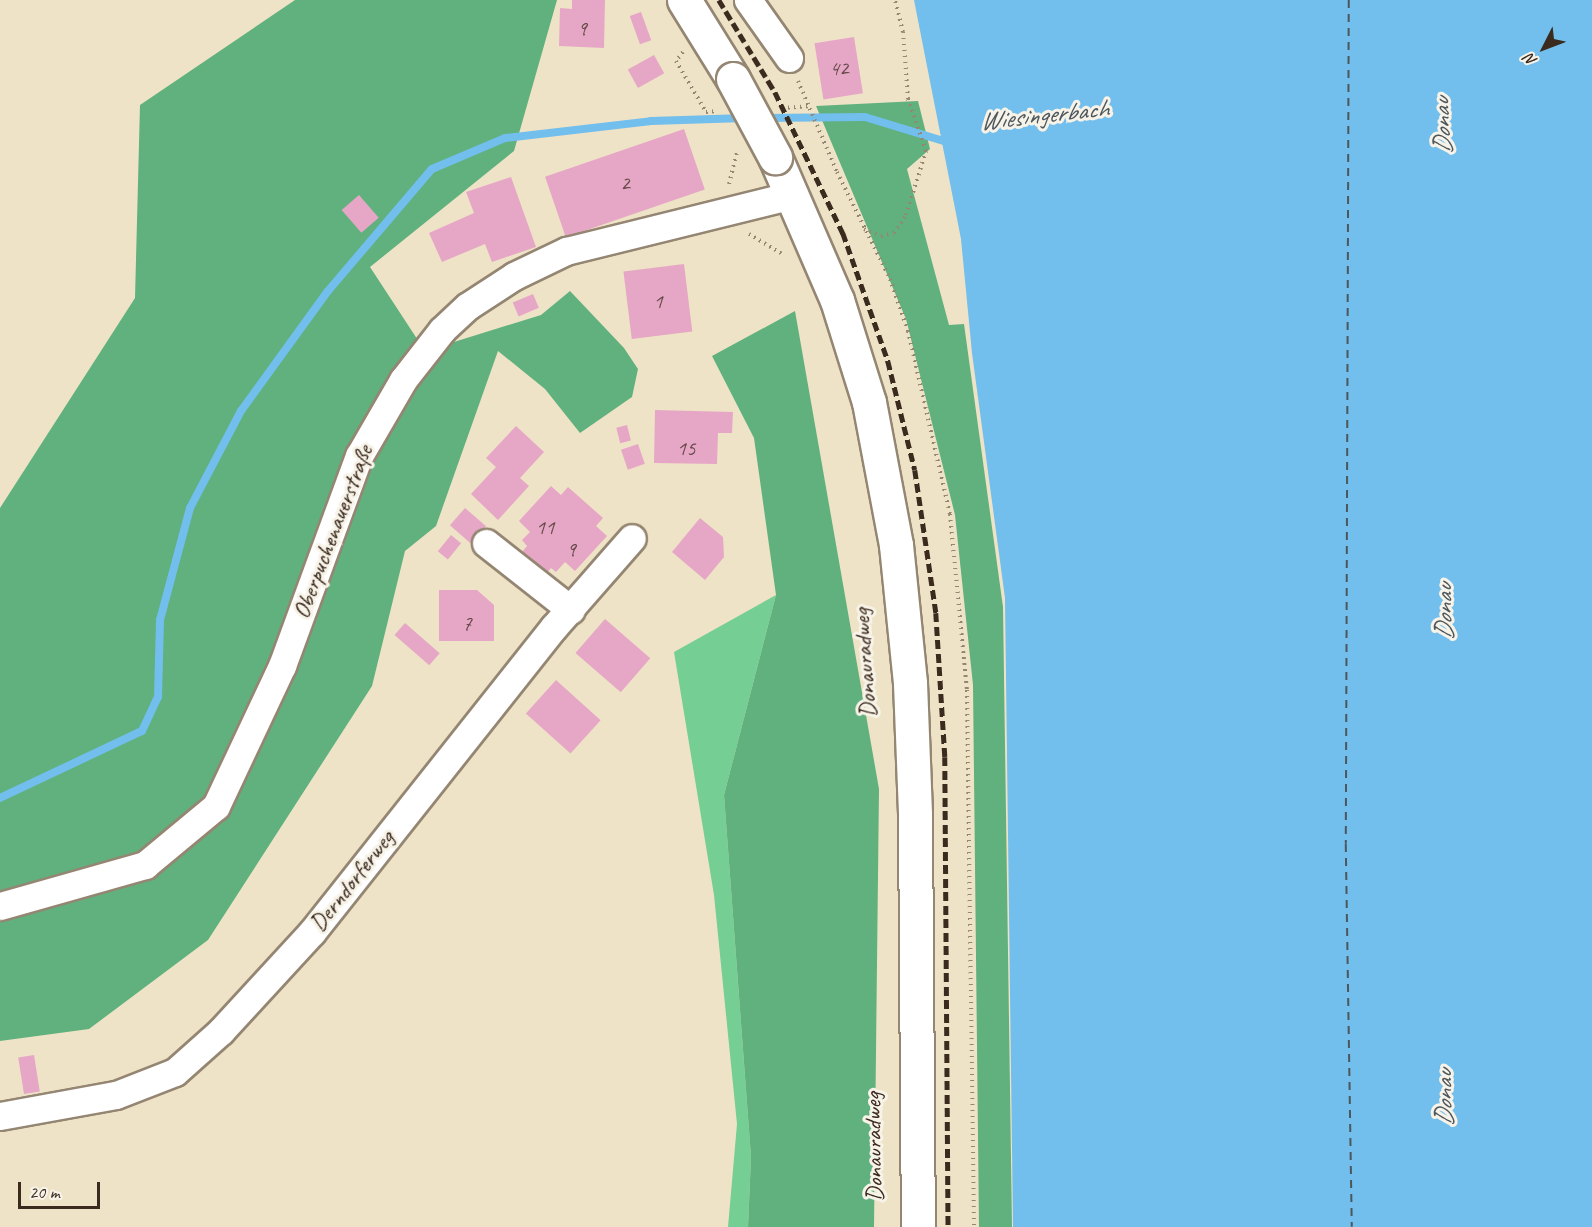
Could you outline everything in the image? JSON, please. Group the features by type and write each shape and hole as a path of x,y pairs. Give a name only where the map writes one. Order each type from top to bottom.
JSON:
{"main road":[{"path":"684,0 733,79 775,157 837,300 869,402 898,567 910,683 915,815 918,1227"}],"street":[{"path":"748,0 789,58"},
{"name":"Oberpuchenauerstraße","path":"0,906 145,866 216,806 282,666 359,456 403,380 442,330 468,306 513,276 566,251 792,195"},
{"name":"Derndorferweg","path":"0,1116 116,1095 175,1072 213,1038 312,932 571,610 632,538"},
{"path":"486,543 571,610"}],"path":[{"path":"864,229 881,236 894,234 906,215 926,151 908,99 903,32 895,0"},
{"path":"676,61 706,112"},
{"path":"808,106 864,229 890,279 908,331 950,514 968,701 974,1227"},
{"path":"736,140 736,161 727,195 729,210 744,231 791,263"}],"green space":[{"path":"295,0 557,0 514,151 370,267 425,351 541,315 570,291 624,348 638,369 632,397 580,433 545,389 498,351 436,526 405,551 372,686 208,940 89,1029 0,1041 0,508 135,298 140,105"},
{"path":"918,101 930,149 907,169 949,325 964,324 1003,607 1012,1227 979,1227 973,685 955,515 906,319 816,106"},
{"path":"795,311 879,789 874,1227 748,1227 751,1157 724,795 776,595 754,438 712,356"},
{"path":"776,595 724,795 751,1157 748,1227 728,1227 737,1124 714,895 674,652"}],"water":[{"name":"Donau","path":"914,0 1592,0 1592,1227 1013,1227 1005,598 972,353 961,239"}],"building":[{"path":"572,0 605,0 604,48 559,46 560,8 572,9"},
{"path":"641,12 651,40 640,44 630,16"},
{"path":"854,37 863,93 823,100 814,43"},
{"path":"654,55 664,73 638,88 628,70"},
{"path":"684,129 705,190 566,237 545,177"},
{"path":"511,177 536,247 492,262 485,244 442,262 429,233 474,213 466,192"},
{"path":"359,195 379,218 361,233 342,210"},
{"path":"684,264 692,331 632,339 623,271"},
{"path":"533,294 539,308 519,316 513,303"},
{"path":"655,410 733,412 732,433 718,433 717,464 654,463"},
{"path":"627,425 631,441 620,443 616,428"},
{"path":"516,426 544,452 520,478 529,486 498,520 471,494 496,467 486,458"},
{"path":"638,444 645,464 628,470 621,450"},
{"path":"551,486 561,495 568,487 603,518 596,526 607,536 575,571 565,562 556,572 551,568 546,574 522,552 527,546 522,540 530,532 519,521"},
{"path":"465,508 486,526 471,544 450,525"},
{"path":"700,518 723,537 724,557 705,580 672,552"},
{"path":"451,535 461,543 448,560 438,551"},
{"path":"439,590 477,590 494,605 494,641 439,641"},
{"path":"605,619 650,658 621,692 575,653"},
{"path":"405,623 440,653 429,665 395,635"},
{"path":"556,680 601,720 570,754 526,713"},
{"path":"34,1055 40,1092 24,1094 18,1058"}],"waterway":[{"name":"Wiesingerbach","path":"763,118 865,117 950,143"},
{"path":"0,798 142,731 158,697 160,620 190,508 241,411 328,291 432,169 505,138 651,121 745,118"}],"ferry route":[{"path":"1349,0 1346,844 1352,1227"}],"railway":[{"path":"719,0 775,92 843,233 888,361 915,470 936,613 945,757 948,1227"}]}
